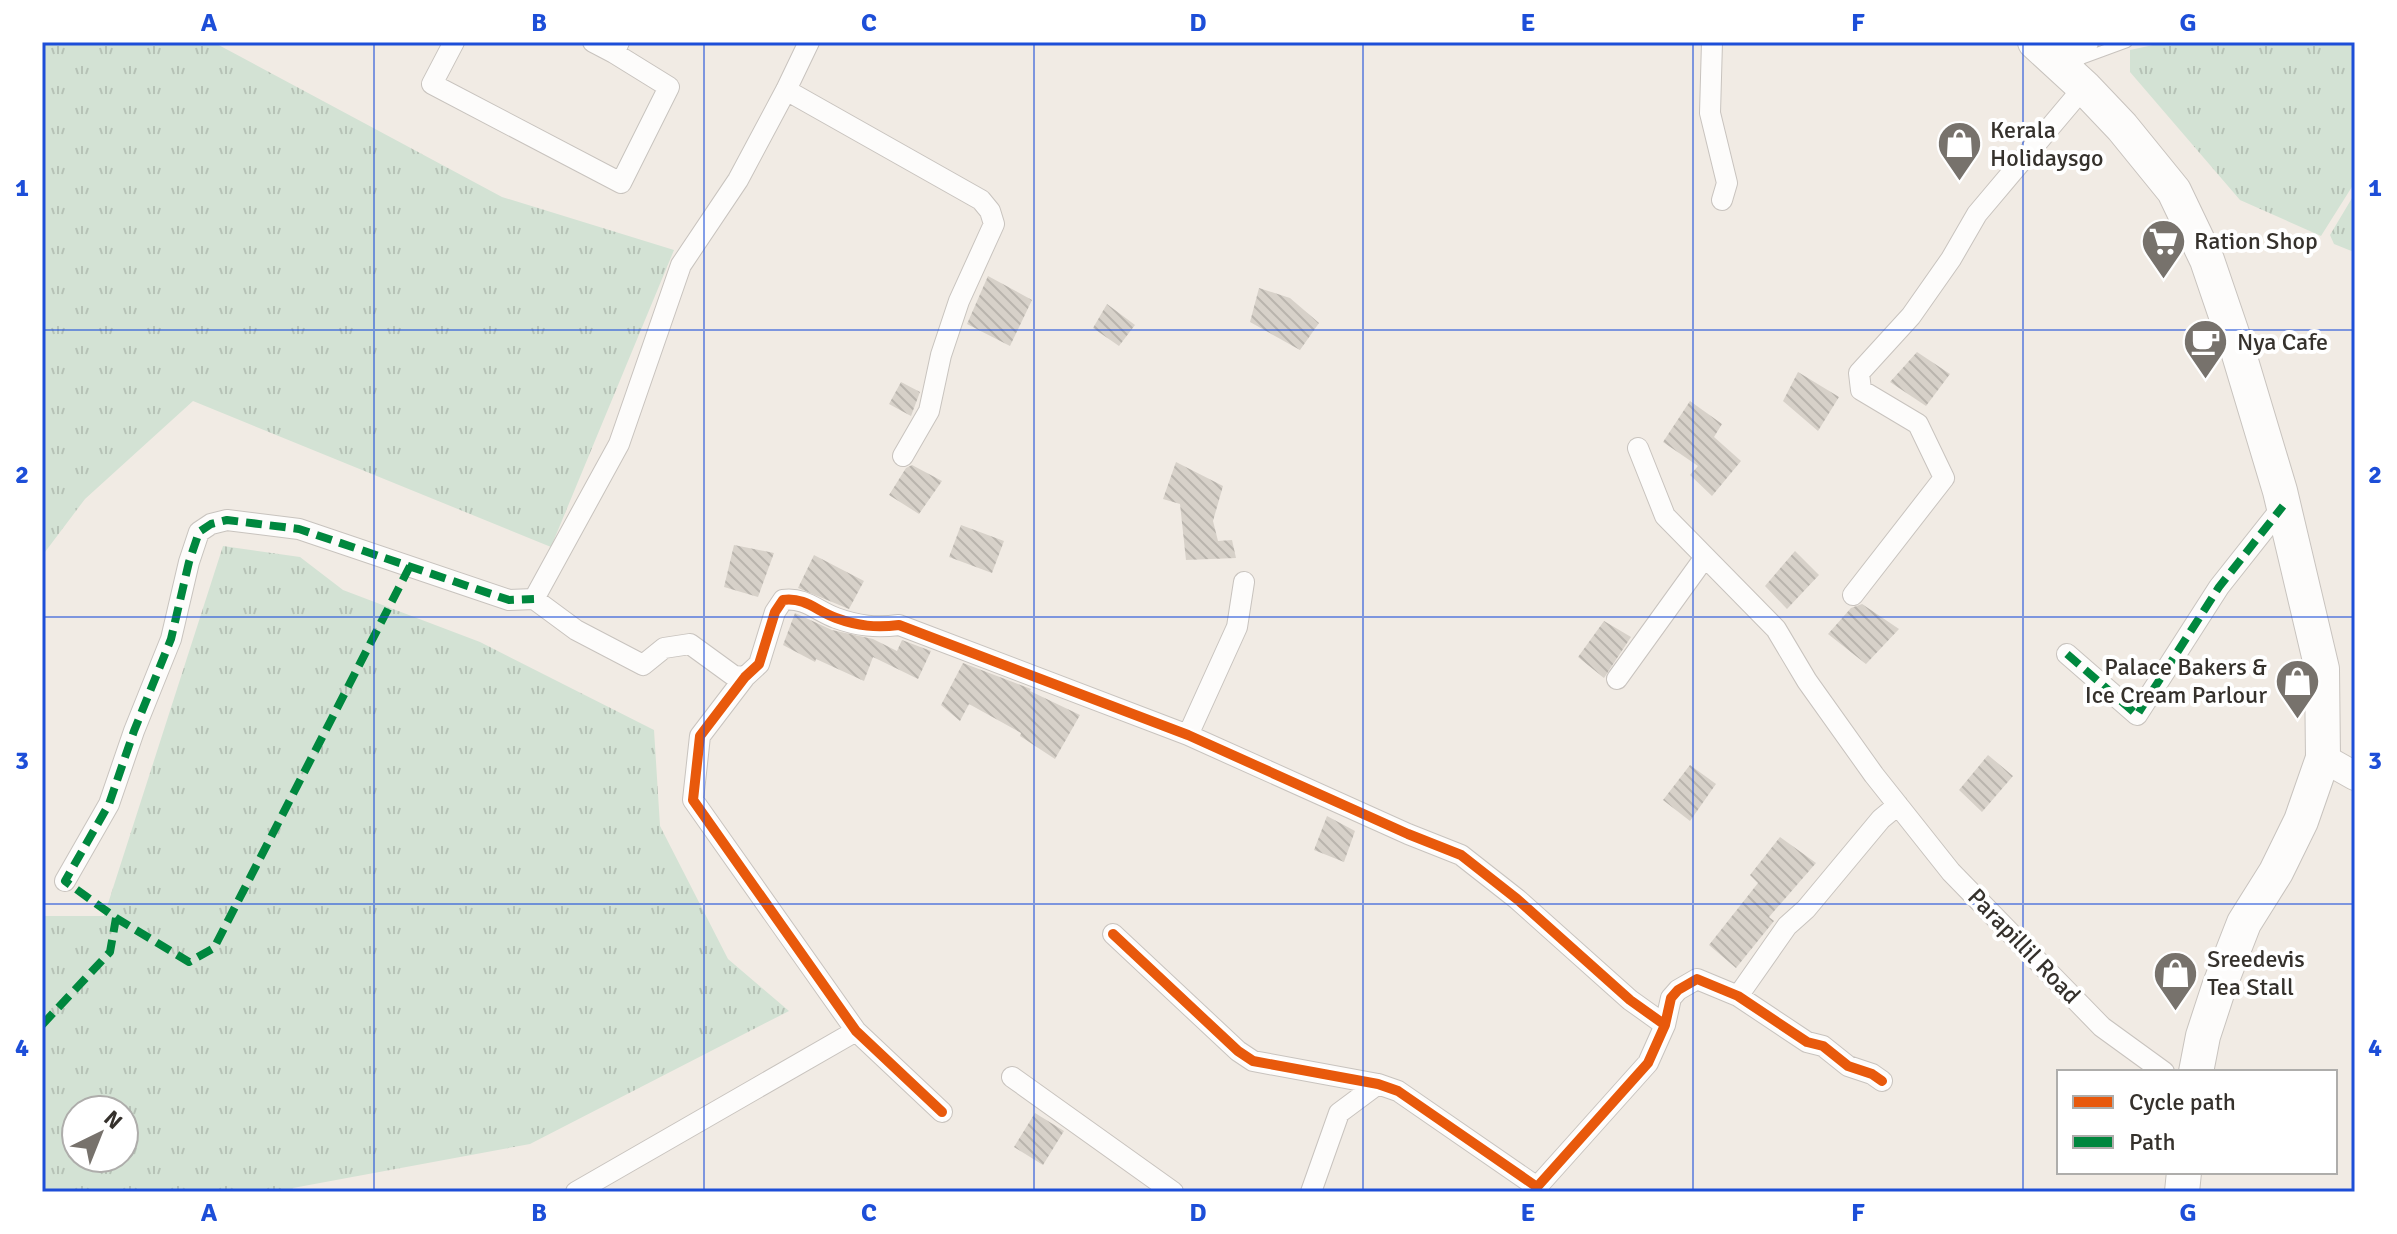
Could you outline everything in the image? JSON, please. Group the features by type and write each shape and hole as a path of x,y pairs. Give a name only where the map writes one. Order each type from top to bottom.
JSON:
{"highway":[{"path":"2035,42 2076,65 2174,191 2207,260 2238,351 2283,506 2322,669 2323,758 2301,821 2239,936 2203,1036 2196,1070"}],"main road":[{"path":"2323,758 2355,776"}],"street":[{"path":"454,42 432,84 621,183 669,87 617,47 593,42"},
{"path":"534,599 619,444 681,265 738,180 809,42"},
{"path":"1712,42 1710,113 1727,183 1722,200"},
{"path":"1853,595 1944,478 1918,424 1861,390 1859,373 1911,316 2076,65"},
{"path":"786,90 981,200 990,211 994,224 959,301 941,355 929,411 903,456"},
{"name":"Parapillil Road","path":"1638,448 1665,516 1776,629 1807,681 1951,872 2102,1027 2161,1070"},
{"path":"2067,654 2137,715 2219,587 2283,506"},
{"path":"65,881 109,804 171,639 199,532 211,524 227,520 299,529 509,600 534,599 576,630 643,665 664,648 690,644 734,676 745,677"},
{"path":"1617,679 1705,557"},
{"path":"1188,735 1237,627 1244,582"},
{"path":"942,1112 856,1031 693,800 700,736 745,677 759,664 775,612 783,600 796,598 835,618 869,628 899,625 1188,735 1461,855 1528,909 1630,1000 1665,1025"},
{"path":"1738,996 1787,926 1806,909 1881,819 1898,805"},
{"path":"1113,934 1238,1051 1253,1061 1378,1084 1398,1091 1535,1190 1648,1063 1665,1025 1671,998 1697,979 1738,996 1807,1042 1823,1046 1848,1066 1882,1081"},
{"path":"576,1192 856,1031"},
{"path":"1012,1077 1173,1192"},
{"path":"1311,1192 1339,1113 1378,1084"}],"lane":[{"path":"2076,65 2127,42"}],"green space":[{"path":"42,42 213,42 502,197 674,250 551,547 193,401 85,499 42,556"},
{"path":"2167,42 2355,42 2355,182 2321,236 2240,200 2130,72 2130,50"},
{"path":"2355,193 2354,252 2334,244 2330,235"},
{"path":"223,546 300,557 343,590 480,642 654,730 660,826 728,959 789,1011 530,1144 293,1188 291,1192 42,1192 42,916 104,916"}],"building":[{"path":"988,276 1032,300 1010,346 967,324"},
{"path":"1259,288 1290,298 1319,323 1300,350 1250,322"},
{"path":"1107,304 1135,325 1119,346 1093,328"},
{"path":"1917,352 1950,374 1926,406 1890,382"},
{"path":"1798,372 1839,397 1818,431 1783,401"},
{"path":"901,382 920,392 911,416 889,404"},
{"path":"1690,401 1722,424 1714,437 1741,461 1712,496 1690,475 1698,466 1663,442"},
{"path":"1176,462 1223,486 1213,521 1218,541 1232,540 1236,558 1186,560 1180,504 1163,499"},
{"path":"912,465 942,481 919,514 889,495 906,468"},
{"path":"961,525 1004,541 992,573 949,557"},
{"path":"734,545 774,553 758,597 724,587"},
{"path":"1795,551 1819,575 1787,609 1765,586"},
{"path":"814,555 864,581 849,609 798,588"},
{"path":"1862,604 1899,629 1866,664 1828,634 1851,608"},
{"path":"795,613 832,630 873,639 897,651 902,640 931,651 918,679 873,657 864,681 816,659 815,662 783,645"},
{"path":"1604,621 1631,637 1604,678 1578,657"},
{"path":"963,663 1031,689 1080,715 1055,759 1020,736 1021,733 969,704 960,721 941,705"},
{"path":"1988,755 2013,776 1982,812 1959,790"},
{"path":"1690,765 1716,784 1690,821 1663,800"},
{"path":"1327,816 1355,831 1344,862 1314,850"},
{"path":"1780,837 1816,863 1769,917 1774,921 1736,968 1709,945 1758,883 1750,875"},
{"path":"1035,1113 1064,1131 1043,1165 1014,1147"}],"marked path":[{"path":"2067,654 2137,715 2219,587 2283,506"},
{"path":"410,566 214,948 189,962 116,918 65,881 109,804 171,639 199,532 211,524 227,520 299,529 509,600 534,599"},
{"path":"42,1025 110,952 116,918"}],"cycle path":[{"path":"942,1112 856,1031 693,800 700,736 745,677 759,664 775,612 783,600 804,603 852,623 899,625 1188,735 1461,855 1517,899 1630,1000 1665,1025"},
{"path":"1113,934 1238,1051 1253,1061 1378,1084 1398,1091 1537,1187 1648,1063 1665,1025 1671,998 1697,979 1738,996 1807,1042 1823,1046 1848,1066 1882,1081"}],"place":[{"name":"Kerala Holidaysgo","path":"1959,183"},
{"name":"Ration Shop","path":"2163,280"},
{"name":"Nya Cafe","path":"2206,381"},
{"name":"Palace Bakers & Ice Cream Parlour","path":"2298,720"},
{"name":"Sreedevis Tea Stall","path":"2176,1012"}]}
